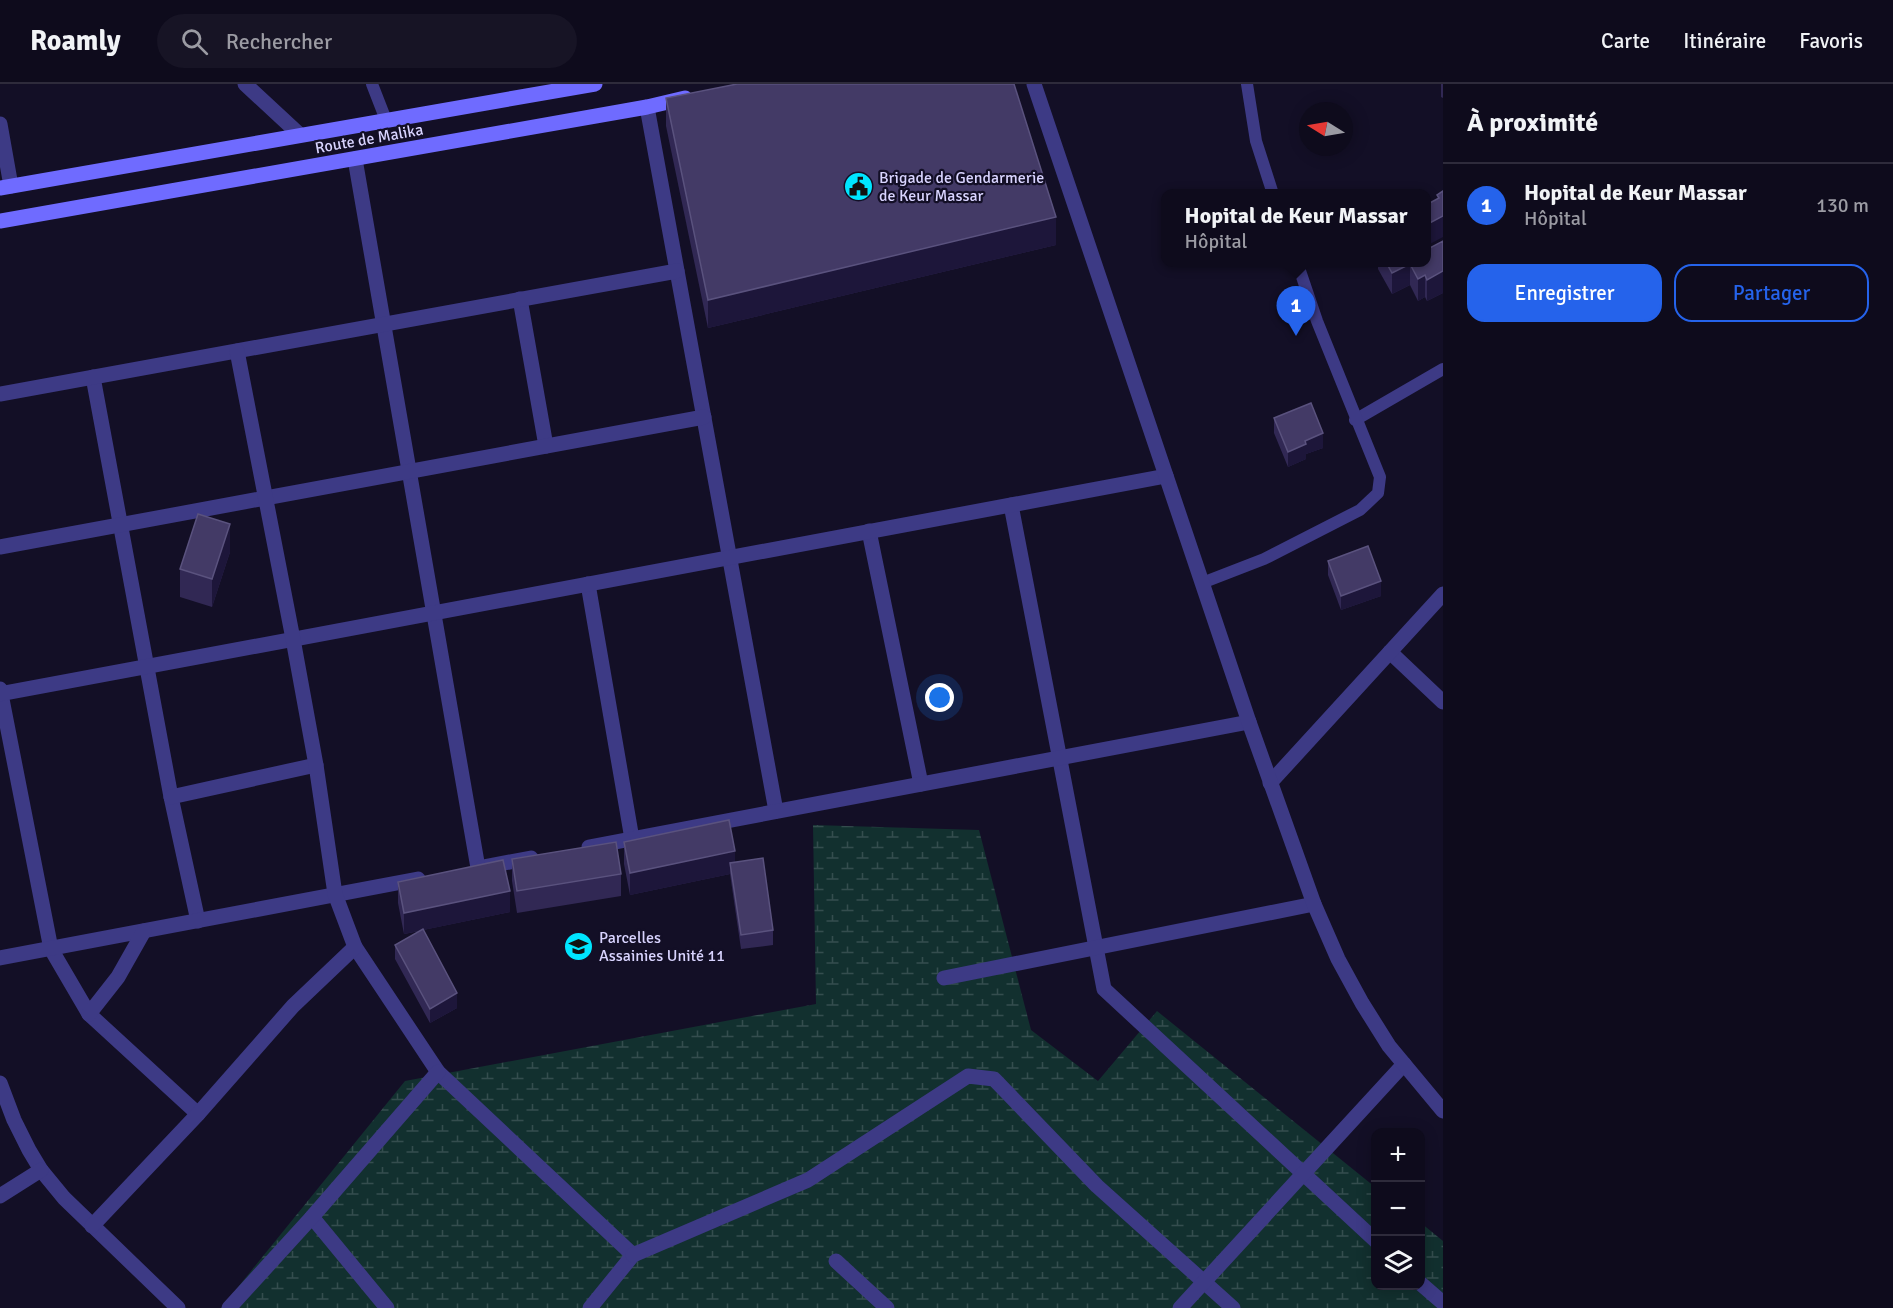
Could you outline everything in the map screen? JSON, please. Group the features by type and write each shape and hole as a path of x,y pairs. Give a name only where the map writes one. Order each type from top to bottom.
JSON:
{"main road":[{"name":"Route de Malika","path":"6,187 595,84"},
{"name":"Route de Malika","path":"0,221 647,107 700,94"}],"street":[{"path":"244,84 300,135"},
{"path":"1034,84 1249,722 1314,904 1338,959 1362,1003 1389,1046 1443,1111"},
{"path":"647,107 776,811"},
{"path":"0,123 6,187"},
{"path":"355,159 433,613 472,869 544,855"},
{"path":"0,394 677,271"},
{"path":"520,299 546,446"},
{"path":"237,351 316,765 335,894 355,947 438,1072 633,1255"},
{"path":"93,377 171,797 198,921"},
{"path":"0,546 704,417"},
{"path":"0,694 1166,476"},
{"path":"1011,505 1104,989 1371,1236"},
{"path":"869,531 921,784"},
{"path":"588,584 632,839"},
{"path":"1270,783 1443,594"},
{"path":"1390,652 1443,702"},
{"path":"0,689 51,949 89,1014 198,1114"},
{"path":"577,849 1249,722"},
{"path":"171,797 316,765"},
{"path":"0,958 434,876"},
{"path":"944,978 1314,904"},
{"path":"89,1014 118,977 144,931"},
{"path":"92,1226 198,1114 293,1006 355,947"},
{"path":"1180,1308 1404,1064"},
{"path":"229,1308 312,1217 438,1072"},
{"path":"592,1307 633,1255 808,1180 968,1076 994,1079 1097,1186 1233,1308"},
{"path":"0,1083 14,1120 41,1170 64,1198 178,1308"},
{"path":"0,1196 41,1170"},
{"path":"312,1217 387,1308"},
{"path":"836,1261 886,1308"},
{"path":"1425,1288 1443,1304"}],"lane":[{"path":"372,84 386,120"},
{"path":"1247,84 1256,141 1271,189"},
{"path":"1202,583 1275,554 1360,510 1378,493 1380,477 1355,420 1299,267"},
{"path":"1355,420 1443,369"}],"green space":[{"path":"813,825 979,830 1031,1030 1098,1081 1157,1011 1371,1184 1371,1290 1425,1290 1425,1226 1443,1241 1443,1308 221,1308 405,1081 816,1004"}],"building":[{"name":"Brigade de Gendarmerie de Keur Massar","path":"737,84 1014,84 1056,217 708,300 666,98"},
{"path":"1443,191 1443,216 1431,222 1431,202 1439,198 1437,195"},
{"path":"1443,241 1443,271 1427,280 1425,275 1418,279 1412,267 1431,267 1431,247"},
{"path":"1389,267 1404,267 1392,273"},
{"path":"1311,403 1323,433 1288,452 1274,418"},
{"path":"198,514 230,524 212,579 180,569"},
{"path":"1368,546 1381,581 1341,596 1328,561"},
{"path":"729,820 735,851 630,873 624,842"},
{"path":"616,842 621,874 517,891 512,859"},
{"path":"763,858 773,930 741,935 730,863"},
{"path":"503,860 510,891 404,913 398,882"},
{"path":"423,929 457,993 430,1009 395,945"}],"place":[{"name":"Brigade de Gendarmerie de Keur Massar","path":"858,186"},
{"name":"Hopital de Keur Massar","path":"1296,336"},
{"name":"Parcelles Assainies Unité 11","path":"578,946"}]}
